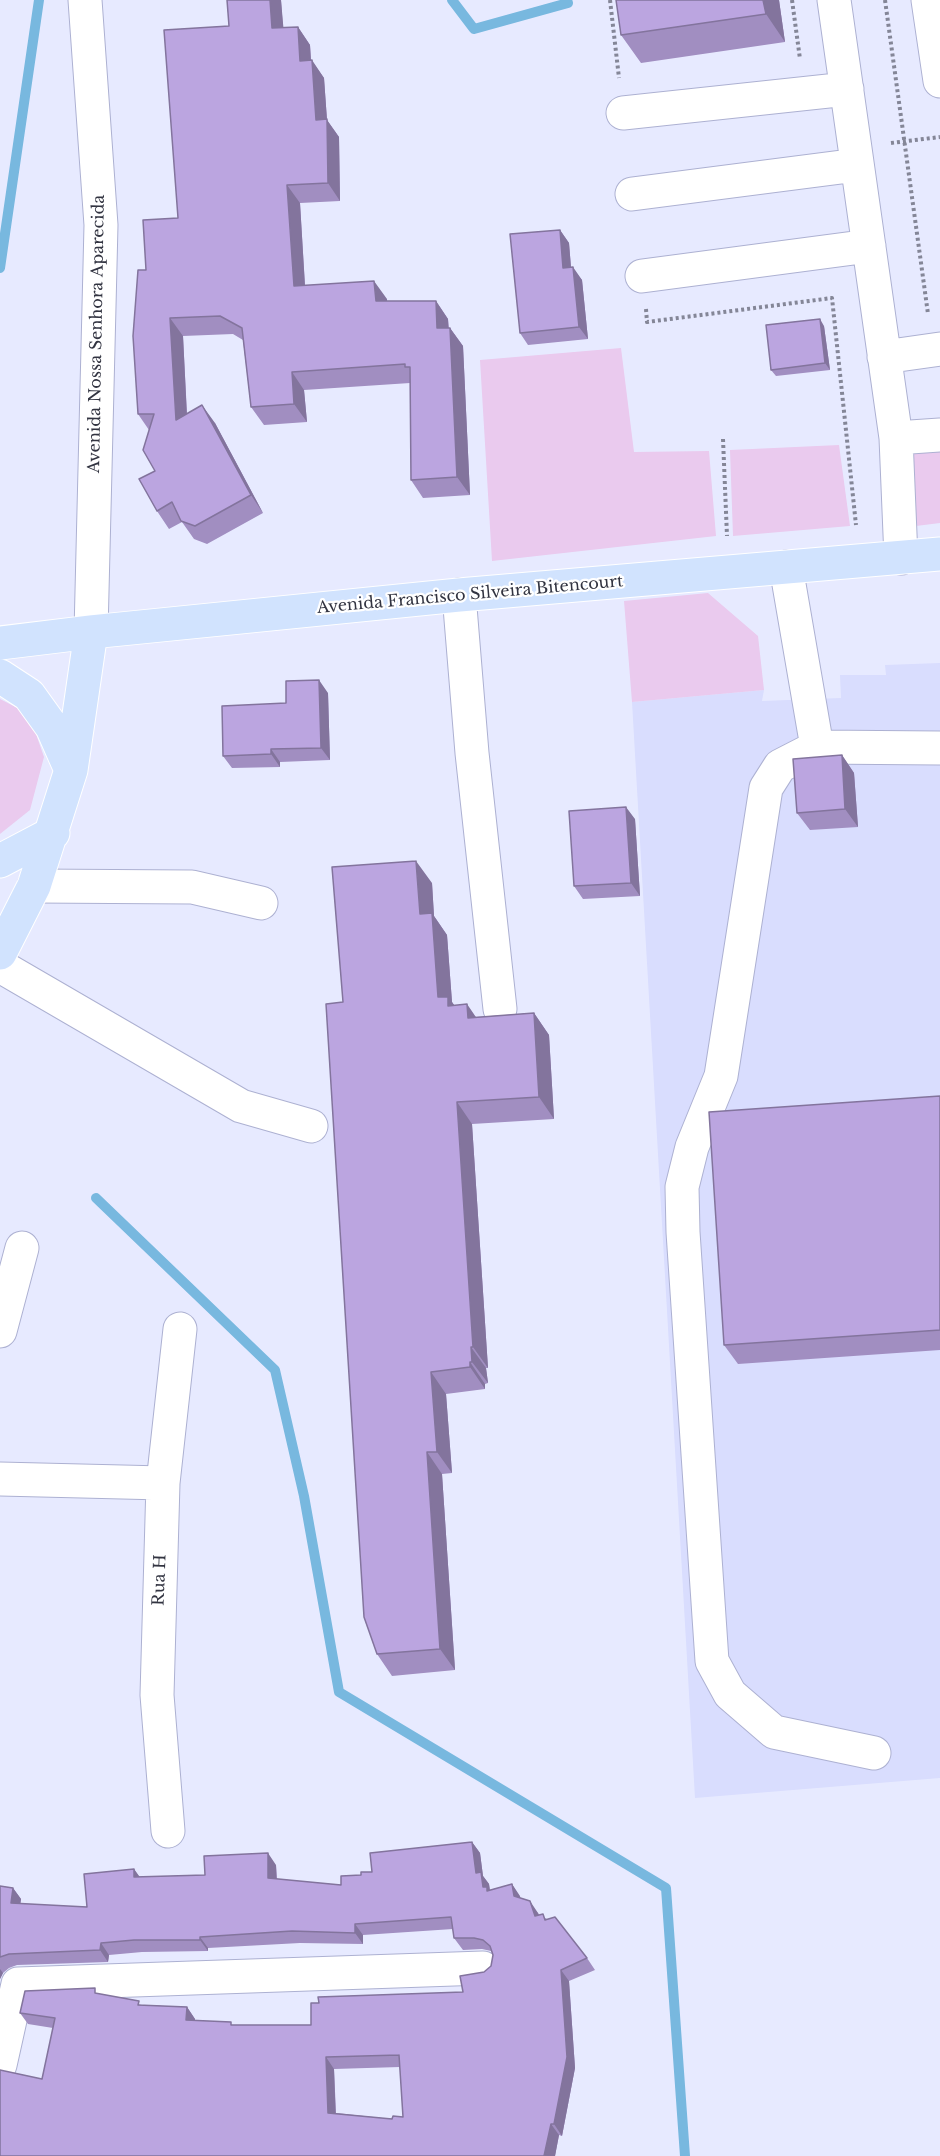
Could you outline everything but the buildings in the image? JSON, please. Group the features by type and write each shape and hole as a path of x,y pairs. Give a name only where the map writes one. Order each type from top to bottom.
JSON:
{"main road":[{"name":"Avenida Francisco Silveira Bitencourt","path":"0,643 459,595 940,554"},
{"path":"0,953 34,886 53,833 71,770 91,632"},
{"path":"0,676 29,695 52,727 71,770"},
{"path":"0,861 53,833"}],"street":[{"name":"Avenida Nossa Senhora Aparecida","path":"85,0 101,225 91,632"},
{"path":"834,0 896,438 901,558"},
{"path":"928,0 940,81"},
{"path":"623,113 847,89"},
{"path":"632,194 857,165"},
{"path":"642,276 868,246"},
{"path":"884,357 936,349"},
{"path":"896,438 940,435"},
{"path":"786,567 817,747"},
{"path":"459,595 472,753 500,1009"},
{"path":"874,1753 774,1732 730,1694 712,1661 683,1232 682,1187 692,1147 721,1076 766,788 780,766 817,747 940,748"},
{"path":"34,886 192,887 261,903"},
{"path":"0,966 241,1106 311,1126"},
{"path":"0,1331 22,1248"},
{"name":"Rua H","path":"168,1832 157,1695 163,1483 180,1329"},
{"path":"0,1479 163,1483"},
{"path":"0,2065 18,1984 483,1968"}],"path":[{"path":"885,0 936,349"},
{"path":"723,439 729,572"}],"shaded area":[{"path":"621,348 634,452 709,451 716,536 492,561 480,360"},
{"path":"940,441 940,523 908,527 905,444"},
{"path":"839,445 850,526 733,536 730,450"},
{"path":"708,593 758,636 764,690 632,702 624,601"},
{"path":"940,663 940,1778 695,1798 632,702 764,690 762,701 841,698 840,675 886,675 885,665"},
{"path":"0,699 29,714 44,757 30,810 0,834"}],"waterway":[{"path":"0,268 39,0"},
{"path":"452,0 474,29 568,3 567,0"},
{"path":"96,1198 275,1370 304,1496 339,1692 666,1888 685,2156"}]}
